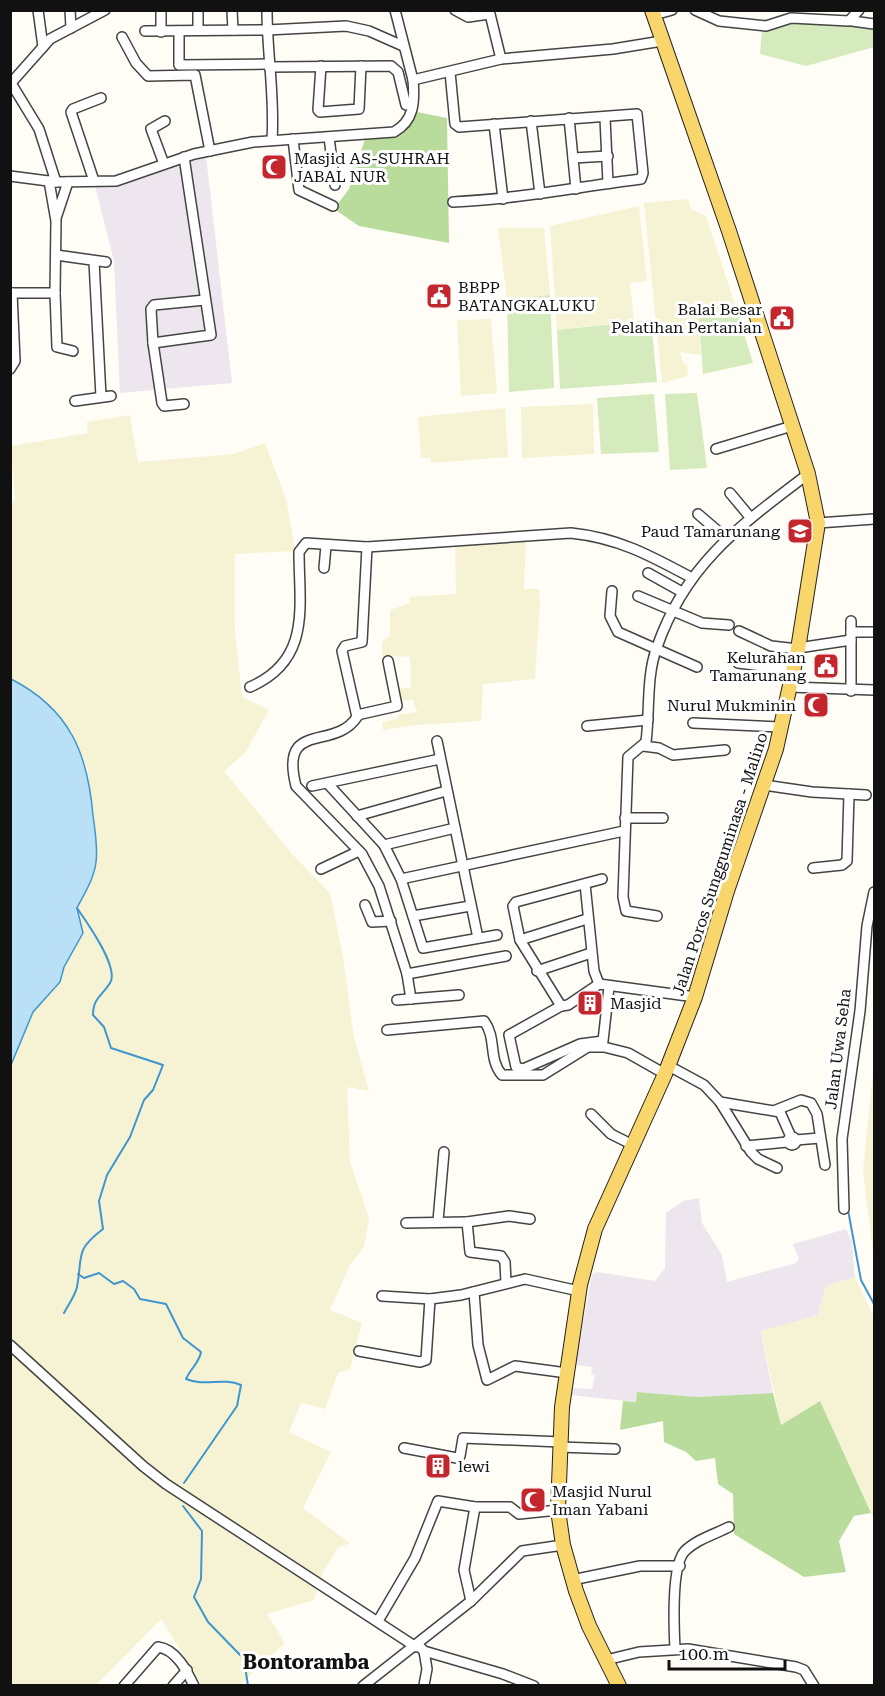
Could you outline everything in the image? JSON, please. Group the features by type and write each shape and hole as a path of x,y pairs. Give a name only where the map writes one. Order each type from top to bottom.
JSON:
{"main road":[{"name":"Jalan Poros Sungguminasa - Malino","path":"619,1686 589,1626 572,1580 563,1545 558,1510 562,1407 579,1291 587,1251 595,1229 631,1144 667,1070 695,997 727,891 764,785 781,727 798,649 818,523 808,474 729,231 653,13"}],"street":[{"path":"38,10 43,47"},
{"path":"70,10 71,28"},
{"path":"11,83 50,39 105,10"},
{"path":"160,32 161,10"},
{"path":"198,10 198,30"},
{"path":"232,10 233,30"},
{"path":"267,10 268,65 272,79 272,140"},
{"path":"10,176 68,182 116,181 184,157 272,140 394,132 403,126 413,105 413,80 395,10"},
{"path":"455,10 468,17 489,12 501,59"},
{"path":"653,13 672,10"},
{"path":"695,10 718,21 766,26 791,18 874,24"},
{"path":"852,21 859,10"},
{"path":"145,31 267,30 354,26 403,46"},
{"path":"179,31 179,64 391,66 396,68 406,105"},
{"path":"122,37 135,63 148,76 195,75 210,151"},
{"path":"413,80 501,59 613,49 662,41"},
{"path":"321,66 318,110 320,112 359,109 361,66"},
{"path":"450,72 456,125 638,115 643,173 641,179 576,189 502,200 453,202"},
{"path":"10,76 11,83 39,129 52,181 56,221 57,347 73,351"},
{"path":"94,181 71,112 73,109 100,98"},
{"path":"568,118 576,189"},
{"path":"605,118 608,183"},
{"path":"164,164 152,129 165,121"},
{"path":"531,121 540,194"},
{"path":"494,124 502,200"},
{"path":"329,137 335,185"},
{"path":"293,139 299,190 333,206"},
{"path":"573,158 608,156"},
{"path":"153,343 211,336 184,157"},
{"path":"56,221 68,182"},
{"path":"56,255 106,262"},
{"path":"75,401 106,397 94,261"},
{"path":"10,369 15,361 11,293 55,293"},
{"path":"184,404 163,405 153,343 152,307 205,300"},
{"path":"716,449 792,426"},
{"path":"657,916 635,914 626,911 623,905 628,757 646,742 651,676 657,647 682,592 726,538 808,474"},
{"path":"730,493 750,517"},
{"path":"698,514 726,538"},
{"path":"818,523 874,519"},
{"path":"250,687 263,681 275,671 294,646 299,635 302,584 300,548 306,543 367,547 571,533 601,537 637,550 667,562 692,578"},
{"path":"324,568 326,546"},
{"path":"367,547 362,642 345,646 342,651 357,715 353,722 338,731 305,741 298,746 293,758 296,786 359,851 379,886 407,974 411,999"},
{"path":"648,573 682,592"},
{"path":"612,591 610,616 615,629 623,635 657,647 697,667"},
{"path":"638,596 702,623 729,625"},
{"path":"851,621 851,691"},
{"path":"740,631 771,646 798,649 874,632"},
{"path":"357,715 398,704 388,661"},
{"path":"738,663 793,670"},
{"path":"790,687 851,691 874,690"},
{"path":"587,726 648,720"},
{"path":"693,723 781,727"},
{"path":"437,741 478,938"},
{"path":"643,746 660,748 673,755 725,750"},
{"path":"312,786 440,759"},
{"path":"328,784 384,845 401,879 422,945 426,949 497,935"},
{"path":"764,785 866,795"},
{"path":"357,816 446,791"},
{"path":"813,868 842,865 847,861 849,794"},
{"path":"626,818 663,818"},
{"path":"384,845 455,828"},
{"path":"401,879 624,831"},
{"path":"321,869 359,851"},
{"path":"561,1006 520,940 513,913 516,903 602,879"},
{"path":"585,884 591,953 595,979 599,984 695,997"},
{"name":"Jalan Uwa Seha","path":"844,1209 842,1139 856,1043 867,926 874,892"},
{"path":"365,905 372,922 391,921"},
{"path":"413,916 470,906"},
{"path":"520,940 587,919"},
{"path":"537,970 591,953"},
{"path":"407,974 506,956"},
{"path":"599,984 568,1005 561,1006 509,1035 516,1067 523,1069 580,1044 603,1041 609,987"},
{"path":"397,1000 459,995"},
{"path":"387,1030 484,1022 493,1035 495,1062 502,1075 543,1075 588,1047 604,1047 628,1053 704,1085 720,1102 746,1146 758,1159 777,1168"},
{"path":"720,1102 776,1110 808,1100 817,1114 825,1165"},
{"path":"776,1110 780,1112 792,1140"},
{"path":"591,1114 611,1134 631,1144"},
{"path":"746,1146 820,1138"},
{"path":"438,1221 444,1152"},
{"path":"406,1223 466,1222 508,1216 530,1219"},
{"path":"466,1222 470,1252 501,1256 505,1262 506,1283"},
{"path":"382,1296 430,1299 474,1292 506,1283 538,1280 579,1291"},
{"path":"474,1292 478,1345 487,1380 515,1366 567,1373"},
{"path":"359,1351 420,1362 426,1360 430,1299"},
{"path":"10,1345 159,1478 419,1648 534,1686"},
{"path":"404,1448 458,1458 463,1438 615,1449"},
{"path":"378,1621 415,1558 438,1501 475,1507 510,1508 519,1514 558,1510"},
{"path":"469,1596 464,1565 475,1507"},
{"path":"675,1649 672,1608 680,1566 686,1551 729,1527"},
{"path":"363,1686 419,1648 469,1596 522,1551 563,1545"},
{"path":"572,1580 640,1566 680,1566"},
{"path":"124,1686 158,1647 171,1653 187,1670 194,1686"},
{"path":"419,1648 427,1669 424,1685"},
{"path":"606,1660 639,1652 688,1649 804,1670 814,1686"},
{"path":"173,1686 187,1670"}],"shaded area":[{"path":"206,156 232,383 120,393 114,261 95,186"},
{"path":"688,199 691,209 706,216 738,314 699,317 701,355 680,352 683,363 687,364 688,376 662,383 644,203"},
{"path":"639,206 647,281 630,283 634,321 557,330 550,226"},
{"path":"498,228 544,228 550,295 507,299"},
{"path":"491,319 497,393 461,396 457,320"},
{"path":"593,404 594,454 522,458 521,407"},
{"path":"505,408 508,457 431,463 431,458 421,458 418,417"},
{"path":"130,415 138,462 234,454 265,443 286,499 295,551 235,554 235,630 242,697 269,710 245,753 224,771 292,854 330,893 343,957 354,1038 369,1091 347,1087 350,1162 369,1218 364,1247 350,1265 330,1310 362,1323 350,1369 338,1373 325,1409 301,1403 289,1432 331,1452 303,1508 350,1543 338,1548 323,1572 314,1600 267,1614 285,1643 240,1685 202,1685 161,1619 96,1685 11,1685 11,1065 33,1012 60,982 64,967 74,950 77,908 91,880 96,861 88,771 71,731 46,703 11,679 10,507 15,499 11,446 88,433 87,422"},
{"path":"526,540 524,589 539,589 540,602 535,679 483,684 481,721 416,725 383,730 382,722 398,719 398,715 417,712 413,699 396,703 393,689 411,687 410,657 382,655 382,642 390,635 390,610 410,603 410,597 456,594 455,545"},
{"path":"874,1062 874,1260 863,1171"},
{"path":"699,1198 702,1223 722,1255 727,1282 796,1263 799,1259 793,1244 846,1229 852,1242 855,1277 826,1286 818,1315 761,1332 773,1393 696,1397 638,1392 636,1402 571,1395 573,1388 592,1389 595,1374 591,1375 592,1367 575,1365 592,1274 597,1272 655,1281 665,1268 666,1213 683,1201"},
{"path":"855,1277 874,1317 874,1520 820,1401 781,1425 761,1331 818,1315 826,1286"}],"green space":[{"path":"791,21 874,26 874,47 806,66 760,54 762,29"},
{"path":"417,112 447,118 449,243 359,226 334,209 349,189 365,139 405,132"},
{"path":"550,295 554,388 509,392 507,299"},
{"path":"738,314 753,363 703,374 699,317"},
{"path":"651,320 657,382 560,389 557,330"},
{"path":"697,393 707,468 670,470 665,394"},
{"path":"654,394 659,452 601,454 597,398"},
{"path":"637,1392 696,1397 773,1393 781,1425 820,1401 871,1513 854,1516 839,1541 846,1572 804,1577 734,1534 733,1494 718,1484 715,1458 696,1461 686,1452 664,1442 663,1421 620,1430 623,1401 636,1402"}],"water":[{"path":"11,679 48,704 62,719 72,736 86,773 97,851 93,874 77,908 83,933 64,967 60,982 33,1012 11,1065"}],"waterway":[{"path":"64,1313 76,1290 81,1255 88,1243 103,1229 99,1201 107,1175 130,1137 144,1100 153,1090 163,1065 111,1048 104,1027 93,1015 96,1001 110,983 112,976 110,967 101,945 77,908"},
{"path":"848,1210 861,1280 874,1304"},
{"path":"78,1274 84,1278 99,1273 114,1284 123,1281 134,1289 140,1299 166,1304 183,1338 201,1352 186,1379 241,1385 237,1406 184,1483"},
{"path":"183,1506 202,1531 201,1579 194,1597 208,1622 244,1659 248,1686"}],"place":[{"name":"Masjid AS-SUHRAH JABAL NUR","path":"274,167"},
{"name":"BBPP BATANGKALUKU","path":"439,296"},
{"name":"Balai Besar Pelatihan Pertanian","path":"782,318"},
{"name":"Paud Tamarunang","path":"800,531"},
{"name":"Kelurahan Tamarunang","path":"826,666"},
{"name":"Nurul Mukminin","path":"816,705"},
{"name":"Masjid","path":"590,1003"},
{"name":"lewi","path":"438,1466"},
{"name":"Masjid Nurul Iman Yabani","path":"533,1500"}],"district":[{"name":"Bontoramba","path":"306,1662"}]}
